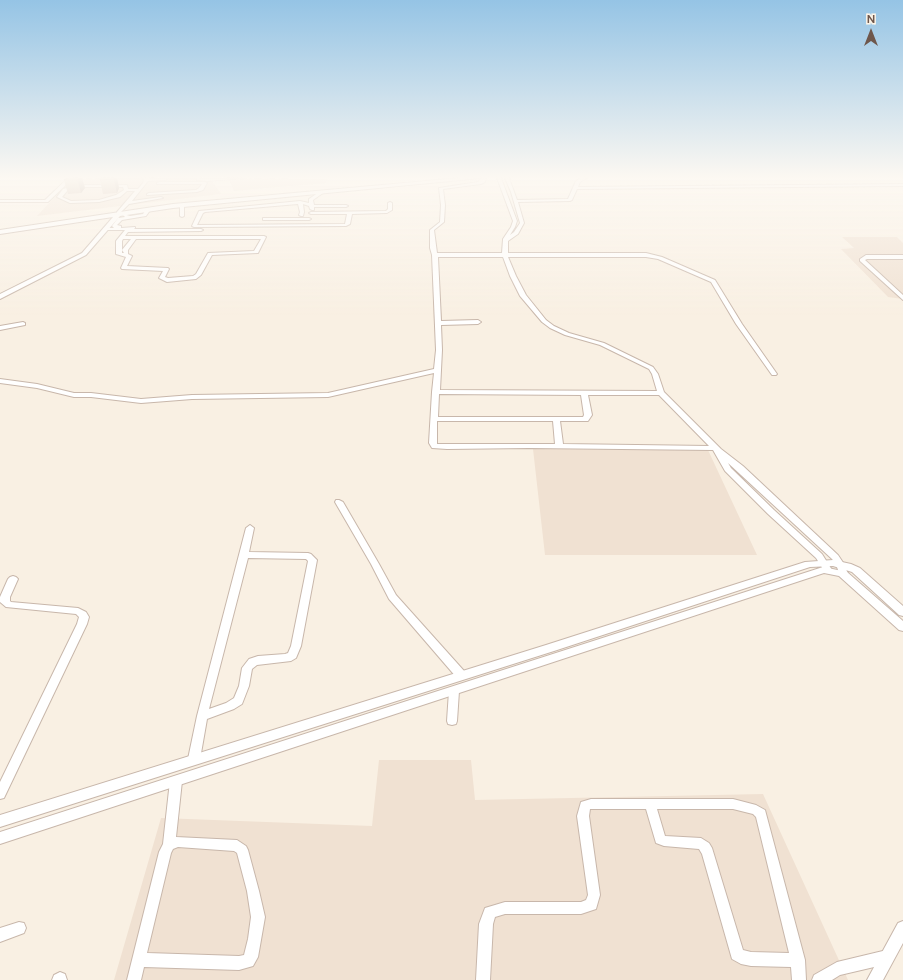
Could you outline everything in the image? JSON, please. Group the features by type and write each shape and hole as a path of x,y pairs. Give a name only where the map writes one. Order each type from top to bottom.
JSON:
{"street":[{"path":"0,230 42,224"},
{"path":"0,297 84,254 110,224"},
{"path":"116,224 114,226 128,229 203,228"},
{"path":"105,229 128,229 262,229 266,230 256,252 210,254 198,275 194,278 167,280 162,278 166,269 124,268 129,256 119,254 119,241 128,229 140,224"},
{"path":"195,224 194,226 308,226 347,225 347,224"},
{"path":"440,224 432,230 435,255 439,350 435,392 433,443 436,446 560,446 717,449"},
{"path":"514,224 505,241 505,255 523,296 544,321 552,327 567,334 602,344 651,368 655,374 661,393 717,449 740,468 835,557 842,569 903,627"},
{"path":"505,241 509,240 516,233 522,224"},
{"path":"121,238 264,237"},
{"path":"126,253 125,250 135,238"},
{"path":"435,255 646,255 660,258 713,281 739,324 774,374"},
{"path":"903,257 866,257 862,260 903,298"},
{"path":"437,322 478,322"},
{"path":"0,331 22,326"},
{"path":"0,381 37,386 74,395 91,395 141,401 192,398 328,395 437,370"},
{"path":"435,392 661,393"},
{"path":"434,419 582,420 587,417 584,393"},
{"path":"556,419 560,446"},
{"path":"717,449 728,469 826,566"},
{"path":"745,487 757,484"},
{"path":"339,502 376,564 392,597 461,675"},
{"path":"771,512 783,509"},
{"path":"194,759 202,716 250,528"},
{"path":"794,533 806,531"},
{"path":"202,716 230,706 238,700 244,686 247,668 253,662 258,660 287,658 292,655 296,646 313,560 308,556 244,555"},
{"path":"0,821 809,564 856,570 903,612"},
{"path":"0,838 454,691 826,566"},
{"path":"0,794 84,617 83,614 78,611 9,605 5,602 5,597 13,579"},
{"path":"452,721 454,691"},
{"path":"134,980 140,960 164,852 169,845 176,781"},
{"path":"483,980 486,924 490,912 505,908 581,908 591,905 594,895 583,816 585,806 591,804 733,804 756,810 760,814 798,960 799,980"},
{"path":"650,804 660,839 664,841 700,844 705,847 708,852 737,954 741,957 751,959 798,960"},
{"path":"140,960 239,963 248,961 251,956 258,917 253,890 242,850 237,846 215,844 178,842 169,845"},
{"path":"0,935 19,928"},
{"path":"875,980 903,928"},
{"path":"819,980 837,969 887,957"}],"shaded area":[{"path":"842,237 897,237 903,243 903,299 888,297 841,249 854,248"},
{"path":"533,449 708,450 757,555 545,555"},
{"path":"379,760 471,760 475,800 763,794 848,980 114,980 161,818 372,826"}]}
